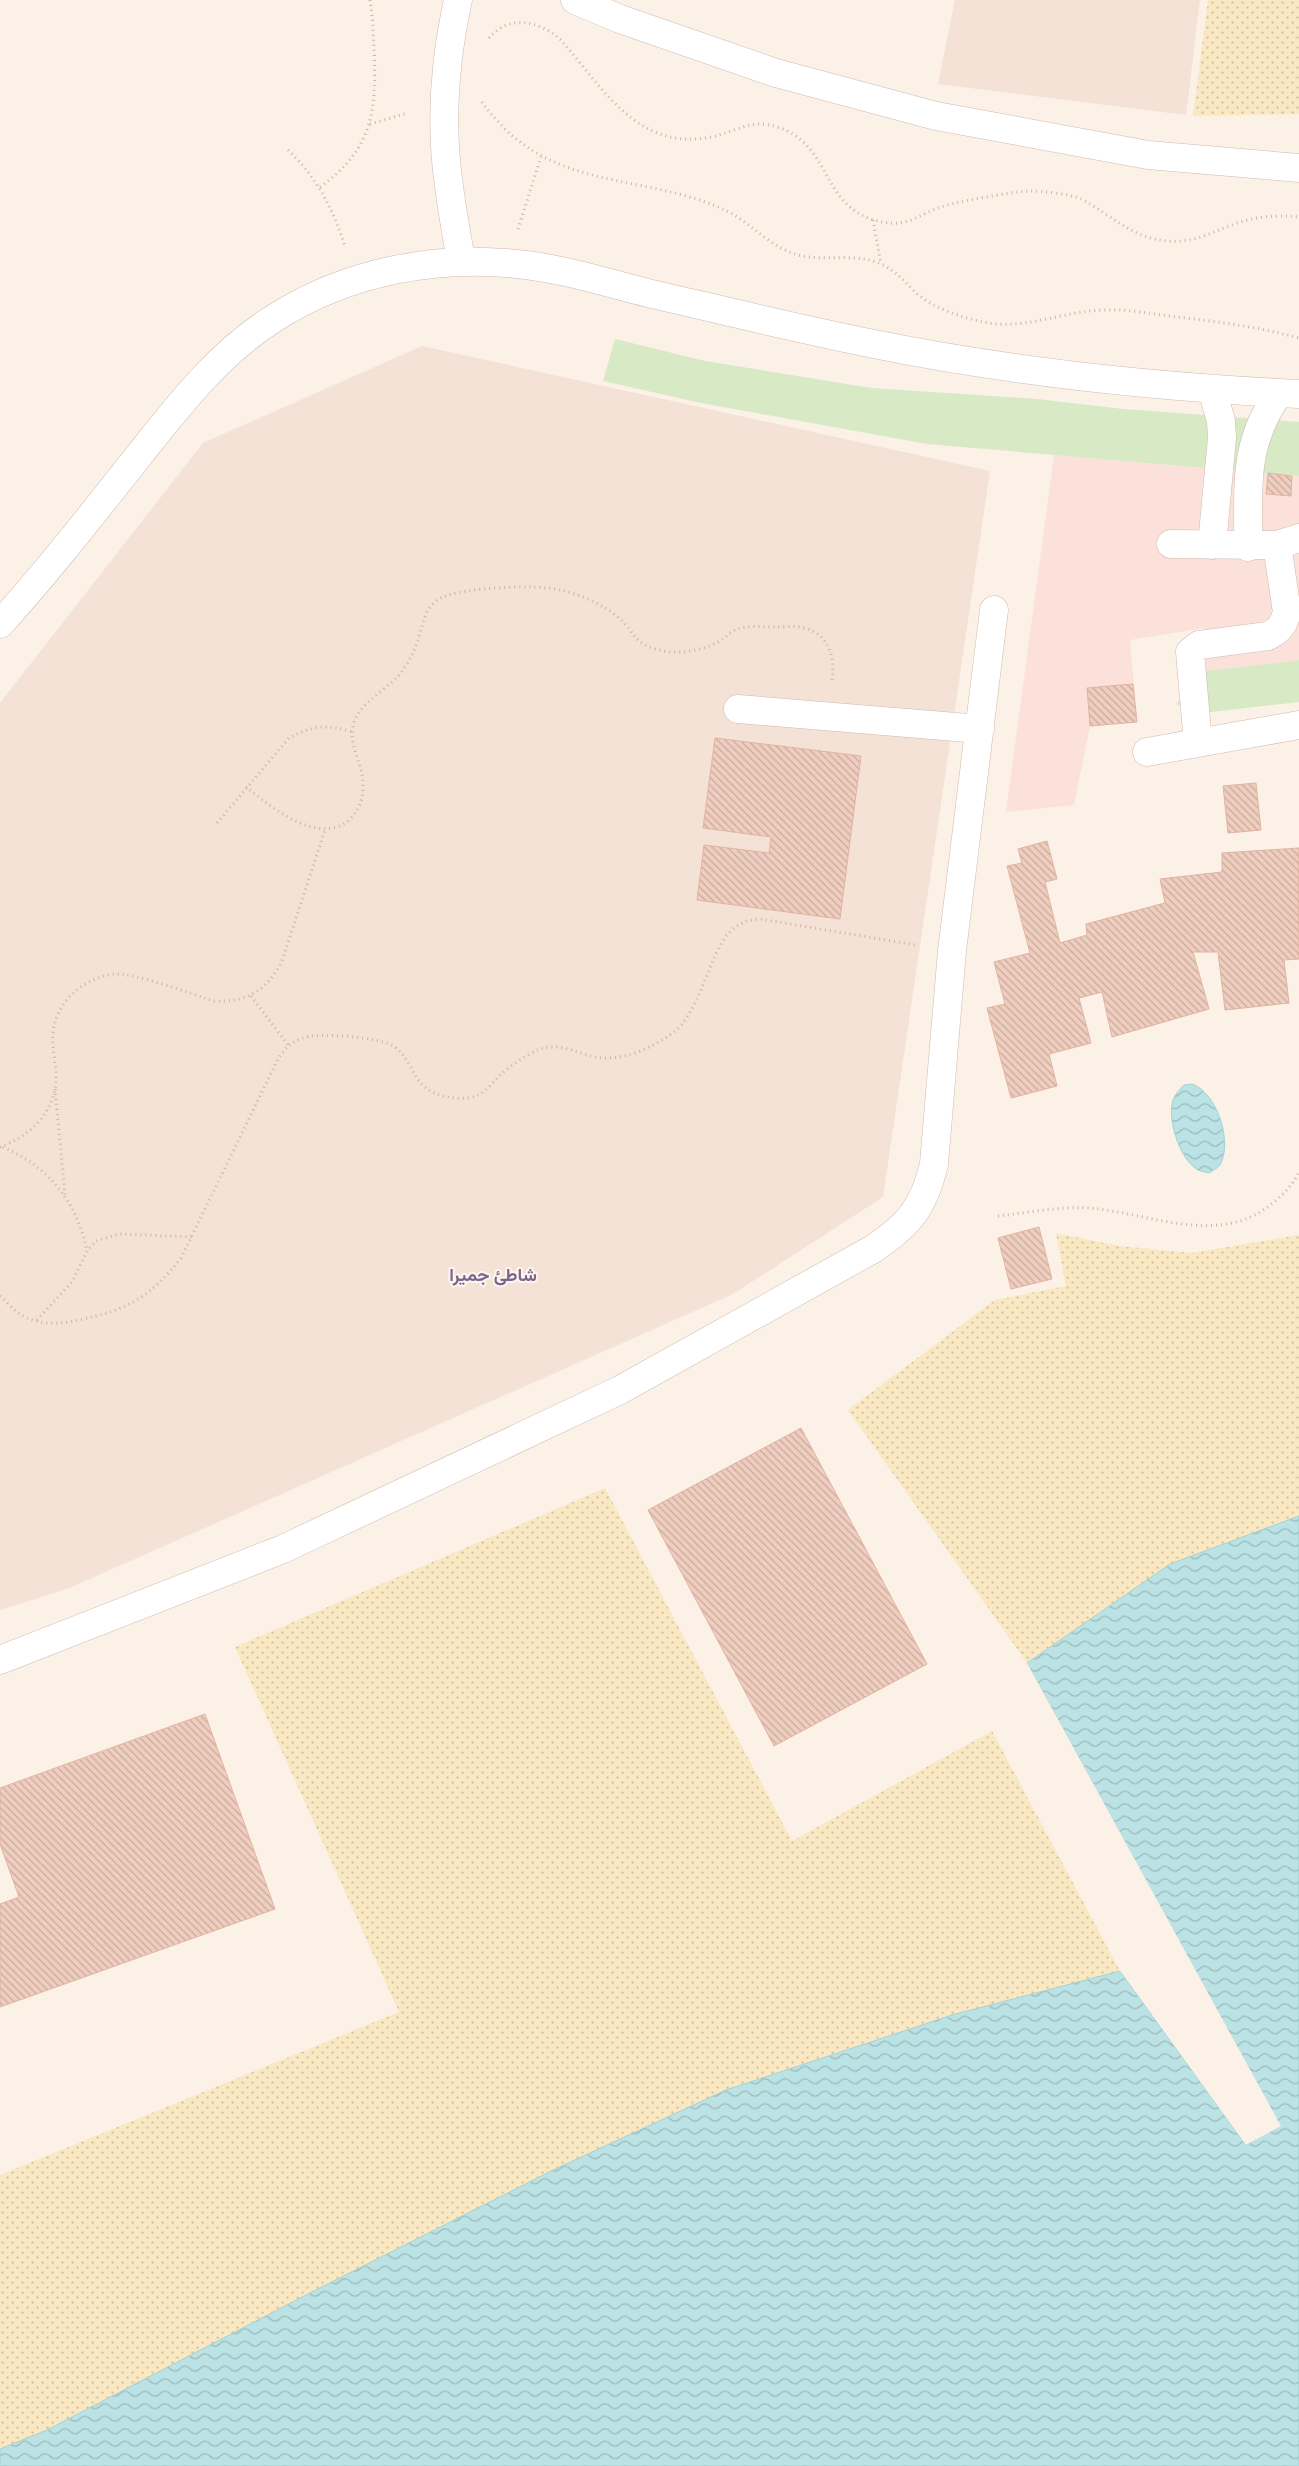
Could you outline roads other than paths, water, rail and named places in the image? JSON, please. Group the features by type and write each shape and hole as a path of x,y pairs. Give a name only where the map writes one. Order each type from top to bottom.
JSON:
{"street":[{"path":"458,0 452,30 445,107 448,184 461,261"},
{"path":"575,0 620,19 776,73 936,116 1148,155 1299,168"},
{"path":"0,624 30,592 176,410 220,360 272,319 332,288 396,269 461,261 530,266 870,343 1030,370 1212,389 1289,393"},
{"path":"1212,389 1221,421 1222,438 1212,545"},
{"path":"1248,547 1249,471 1254,441 1264,415 1289,393"},
{"path":"1171,544 1248,547 1288,542 1287,612 1278,632 1268,636 1199,645 1190,652 1198,743"},
{"path":"0,1660 283,1549 611,1394 873,1249 896,1234 915,1213 928,1189 934,1164 952,952 994,610"},
{"path":"738,709 980,729"},
{"path":"1148,752 1299,725"}],"water":[{"path":"1192,1084 1209,1097 1220,1118 1223,1130 1225,1142 1221,1163 1209,1173 1198,1170 1189,1162 1179,1146 1173,1127 1172,1108 1174,1098 1184,1085"},
{"path":"1299,1516 1299,2466 0,2466 0,2449 47,2430 304,2296 551,2171 726,2090 952,2015 1120,1971 1246,2145 1280,2126 1027,1663 1170,1564"}],"district":[{"name":"شاطئ جميرا","path":"493,1275"}]}
